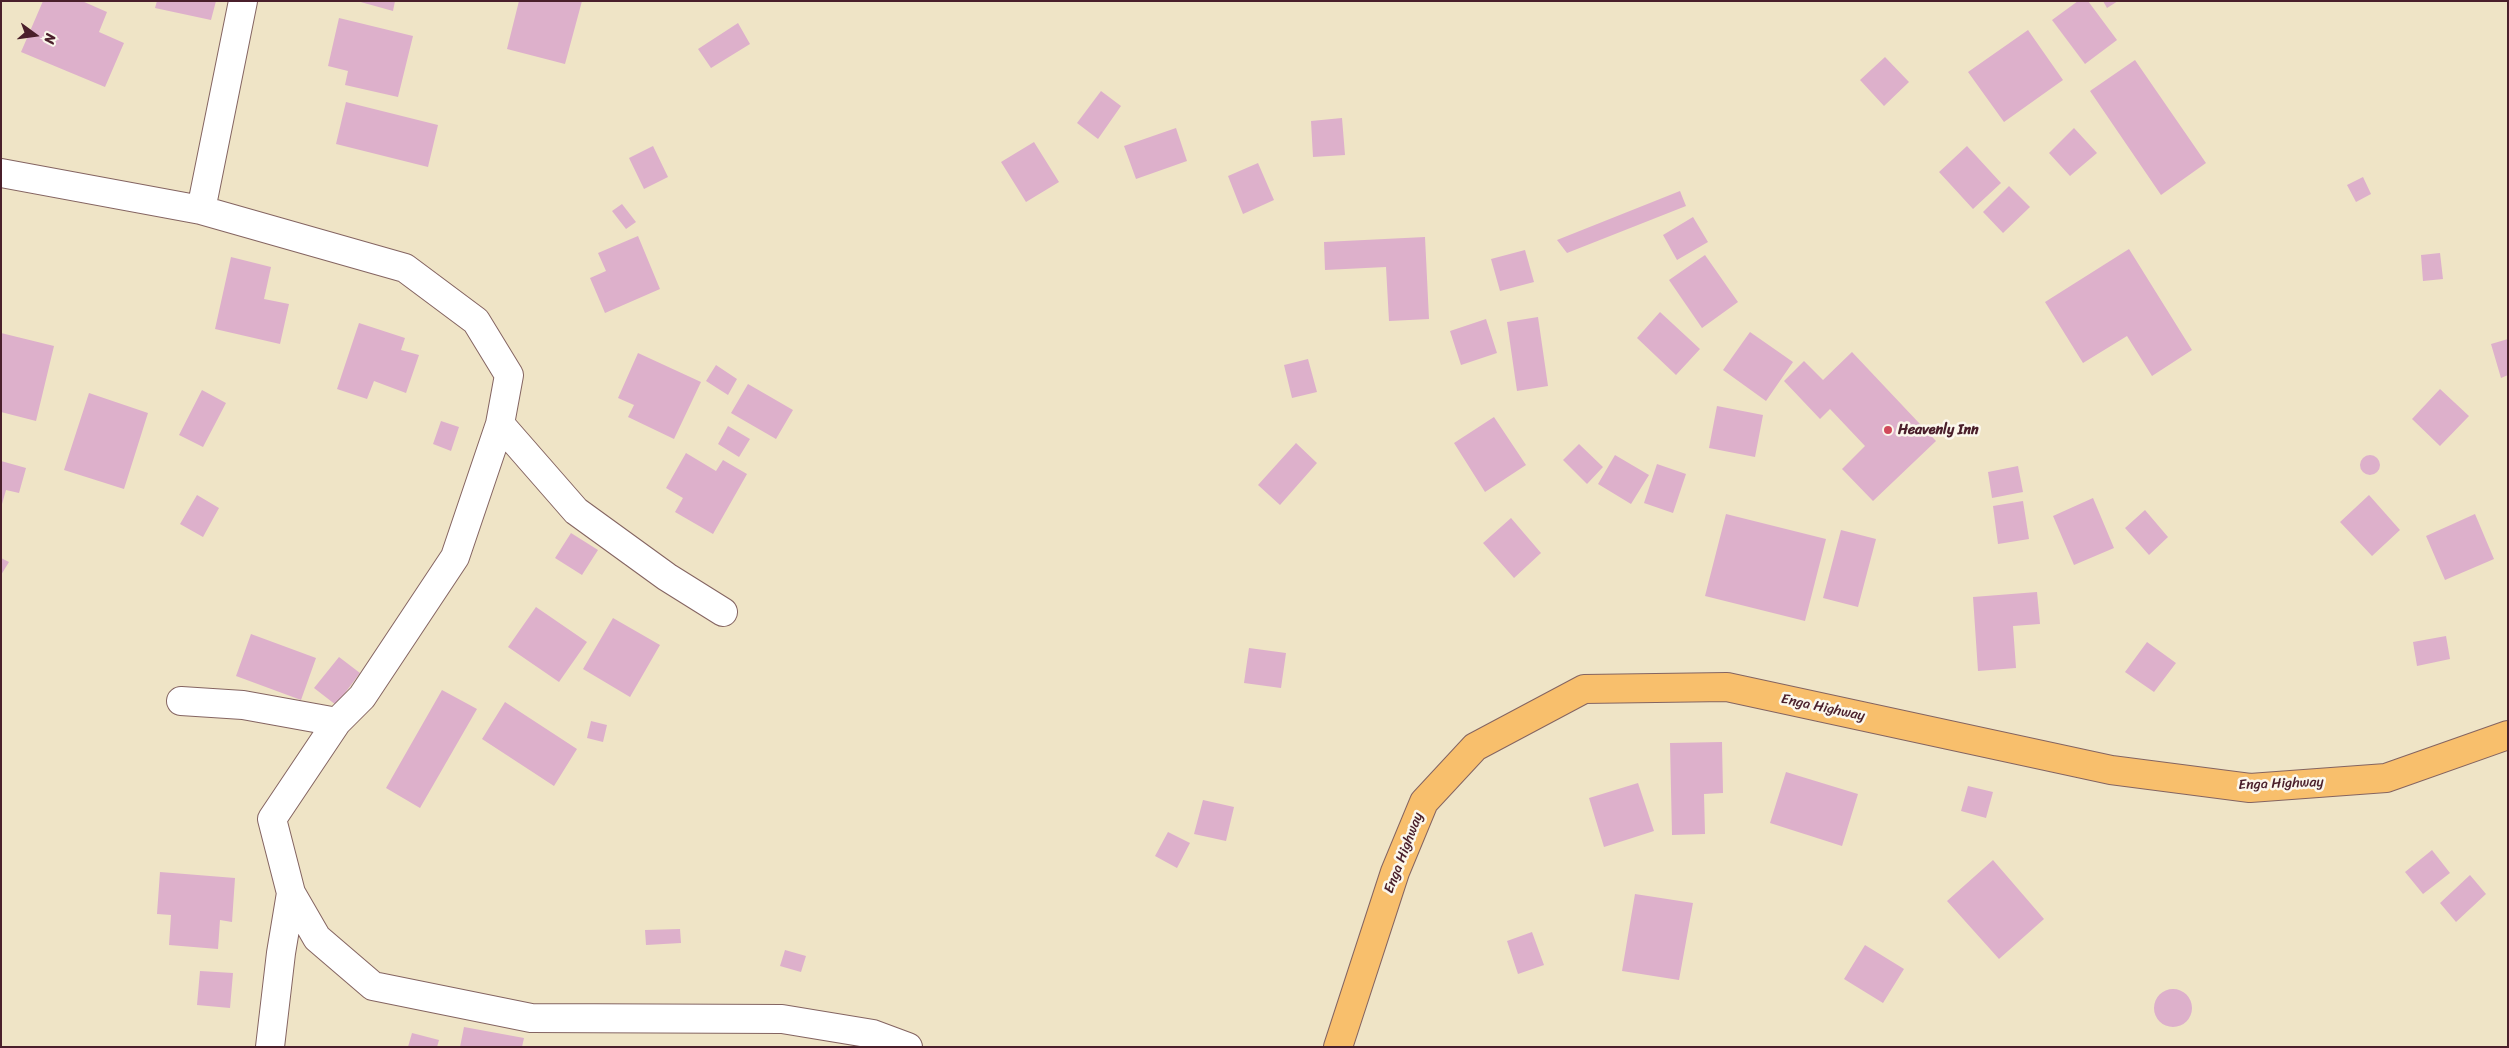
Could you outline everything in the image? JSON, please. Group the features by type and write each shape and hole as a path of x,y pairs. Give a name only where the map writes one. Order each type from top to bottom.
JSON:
{"main road":[{"name":"Enga Highway","path":"1338,1047 1395,872 1424,802 1476,747 1584,690 1728,687 2111,770 2250,788 2386,778 2508,736"}],"street":[{"path":"201,210 243,1"},
{"path":"1,173 201,210 405,268 476,321 509,375 500,424 455,557 362,697 337,722 272,819 291,892 316,938 373,986 531,1018 782,1019 873,1034 908,1047"},
{"path":"500,424 576,511 667,577 724,612"},
{"path":"182,701 242,705 337,722"},
{"path":"270,1047 280,953 291,892"}],"building":[{"path":"43,1 82,1 107,12 99,32 124,43 105,87 21,52"},
{"path":"157,1 216,1 211,20 155,8"},
{"path":"357,1 395,1 393,11"},
{"path":"519,1 582,1 565,64 507,49"},
{"path":"2078,1 2088,1 2117,40 2085,64 2052,20"},
{"path":"2103,1 2118,1 2107,8"},
{"path":"339,18 413,36 398,97 345,85 348,71 328,66"},
{"path":"738,23 750,44 711,68 698,49"},
{"path":"2028,30 2063,80 2004,122 1968,72"},
{"path":"1885,57 1909,82 1884,106 1860,80"},
{"path":"2135,60 2206,163 2161,195 2090,91"},
{"path":"1101,91 1121,106 1098,139 1077,123"},
{"path":"346,102 438,125 428,167 336,144"},
{"path":"1342,118 1345,155 1313,157 1311,121"},
{"path":"1176,128 1187,161 1136,179 1124,146"},
{"path":"2074,128 2097,153 2070,176 2049,153"},
{"path":"1034,142 1059,182 1026,202 1001,162"},
{"path":"653,146 668,177 644,189 629,158"},
{"path":"1967,146 2001,183 1973,209 1939,172"},
{"path":"1258,163 1274,200 1243,214 1228,176"},
{"path":"2363,177 2371,194 2356,202 2347,185"},
{"path":"2009,186 2030,207 2003,233 1983,212"},
{"path":"1680,191 1686,206 1567,253 1557,240"},
{"path":"622,204 636,222 626,229 612,211"},
{"path":"1693,217 1708,242 1677,260 1663,235"},
{"path":"638,236 660,289 605,313 590,278 606,271 598,253"},
{"path":"1425,237 1429,319 1389,321 1386,267 1325,270 1324,242"},
{"path":"2129,249 2192,350 2152,376 2127,336 2083,363 2045,302"},
{"path":"1525,250 1534,282 1500,291 1491,259"},
{"path":"2440,253 2443,279 2423,281 2421,255"},
{"path":"1705,255 1738,302 1702,328 1669,280"},
{"path":"231,257 271,267 264,299 289,304 280,344 215,329"},
{"path":"1660,312 1700,349 1676,375 1637,338"},
{"path":"1538,317 1548,386 1517,391 1507,322"},
{"path":"1486,319 1497,353 1461,365 1450,331"},
{"path":"359,323 405,338 401,350 419,355 406,393 374,381 367,399 337,389"},
{"path":"1750,332 1793,362 1766,401 1723,370"},
{"path":"1,333 54,346 36,421 1,412"},
{"path":"2508,339 2508,375 2501,378 2491,344"},
{"name":"Heavenly Inn","path":"1852,352 1936,441 1873,501 1842,469 1865,446 1830,409 1820,419 1784,381 1804,361 1823,380"},
{"path":"638,353 701,382 674,439 628,417 634,405 618,398"},
{"path":"1308,359 1317,392 1292,398 1284,365"},
{"path":"716,365 737,379 728,395 706,381"},
{"path":"748,384 793,410 776,439 731,413"},
{"path":"2440,389 2469,416 2440,446 2412,419"},
{"path":"202,390 226,403 203,447 179,435"},
{"path":"89,393 148,413 124,489 64,470"},
{"path":"1717,406 1763,415 1755,457 1709,448"},
{"path":"1494,417 1526,465 1485,492 1454,443"},
{"path":"441,421 459,427 451,451 433,444"},
{"path":"728,426 750,439 739,457 718,444"},
{"path":"1296,443 1317,463 1280,505 1258,485"},
{"path":"1579,444 1603,467 1587,484 1563,460"},
{"path":"686,453 716,471 723,460 747,474 713,534 675,512 683,498 666,488"},
{"path":"1615,455 1649,475 1631,504 1598,484"},
{"path":"2366,455 2374,455 2380,461 2380,469 2374,475 2366,475 2360,469 2360,461"},
{"path":"1,461 26,468 19,493 6,490 2,504"},
{"path":"1657,464 1686,474 1673,513 1644,503"},
{"path":"2018,466 2023,492 1992,498 1988,472"},
{"path":"197,495 219,508 203,537 180,524"},
{"path":"2369,495 2400,530 2372,556 2340,522"},
{"path":"2093,498 2114,548 2074,565 2053,516"},
{"path":"2023,501 2029,539 1998,544 1993,506"},
{"path":"2145,510 2168,537 2149,555 2125,528"},
{"path":"1726,514 1826,539 1805,621 1705,596"},
{"path":"2475,514 2494,559 2445,580 2426,536"},
{"path":"1511,518 1541,553 1514,578 1483,543"},
{"path":"1841,530 1876,539 1858,607 1823,598"},
{"path":"571,533 598,550 582,575 555,558"},
{"path":"1,558 9,562 1,575"},
{"path":"2037,592 2040,624 2013,626 2016,668 1978,671 1973,597"},
{"path":"536,607 587,642 559,682 508,647"},
{"path":"613,618 660,645 630,697 583,669"},
{"path":"251,634 316,658 301,700 236,676"},
{"path":"2446,636 2450,659 2417,666 2413,642"},
{"path":"2147,642 2176,663 2154,692 2125,672"},
{"path":"1249,648 1286,653 1281,688 1244,683"},
{"path":"339,657 360,673 336,705 314,688"},
{"path":"442,690 477,709 420,808 386,788"},
{"path":"505,702 577,749 554,786 482,739"},
{"path":"591,721 607,725 603,742 587,738"},
{"path":"1722,742 1723,793 1704,794 1705,834 1672,835 1670,743"},
{"path":"1786,772 1858,794 1842,846 1770,823"},
{"path":"1638,783 1654,831 1604,847 1589,798"},
{"path":"1968,786 1993,792 1986,818 1961,811"},
{"path":"1203,800 1234,807 1226,841 1194,834"},
{"path":"1168,832 1190,843 1177,868 1155,856"},
{"path":"2432,850 2450,873 2423,894 2405,872"},
{"path":"1993,860 2044,919 1999,959 1947,901"},
{"path":"160,872 235,878 232,922 220,920 218,949 169,945 171,915 157,914"},
{"path":"2470,875 2486,894 2456,922 2440,903"},
{"path":"1635,894 1693,903 1679,980 1622,971"},
{"path":"680,929 681,943 646,945 645,930"},
{"path":"1532,932 1544,965 1518,974 1507,941"},
{"path":"1865,945 1904,969 1883,1003 1844,979"},
{"path":"785,950 806,956 801,972 780,966"},
{"path":"200,971 233,973 230,1008 197,1005"},
{"path":"2173,989 2180,990 2186,995 2191,1001 2191,1015 2186,1021 2180,1026 2173,1027 2166,1026 2160,1021 2155,1015 2154,1008 2155,1001 2160,995 2166,990"},
{"path":"464,1027 524,1038 522,1047 460,1047"},
{"path":"412,1033 439,1040 437,1047 408,1047"}],"place":[{"name":"Heavenly Inn","path":"1888,430"}]}
